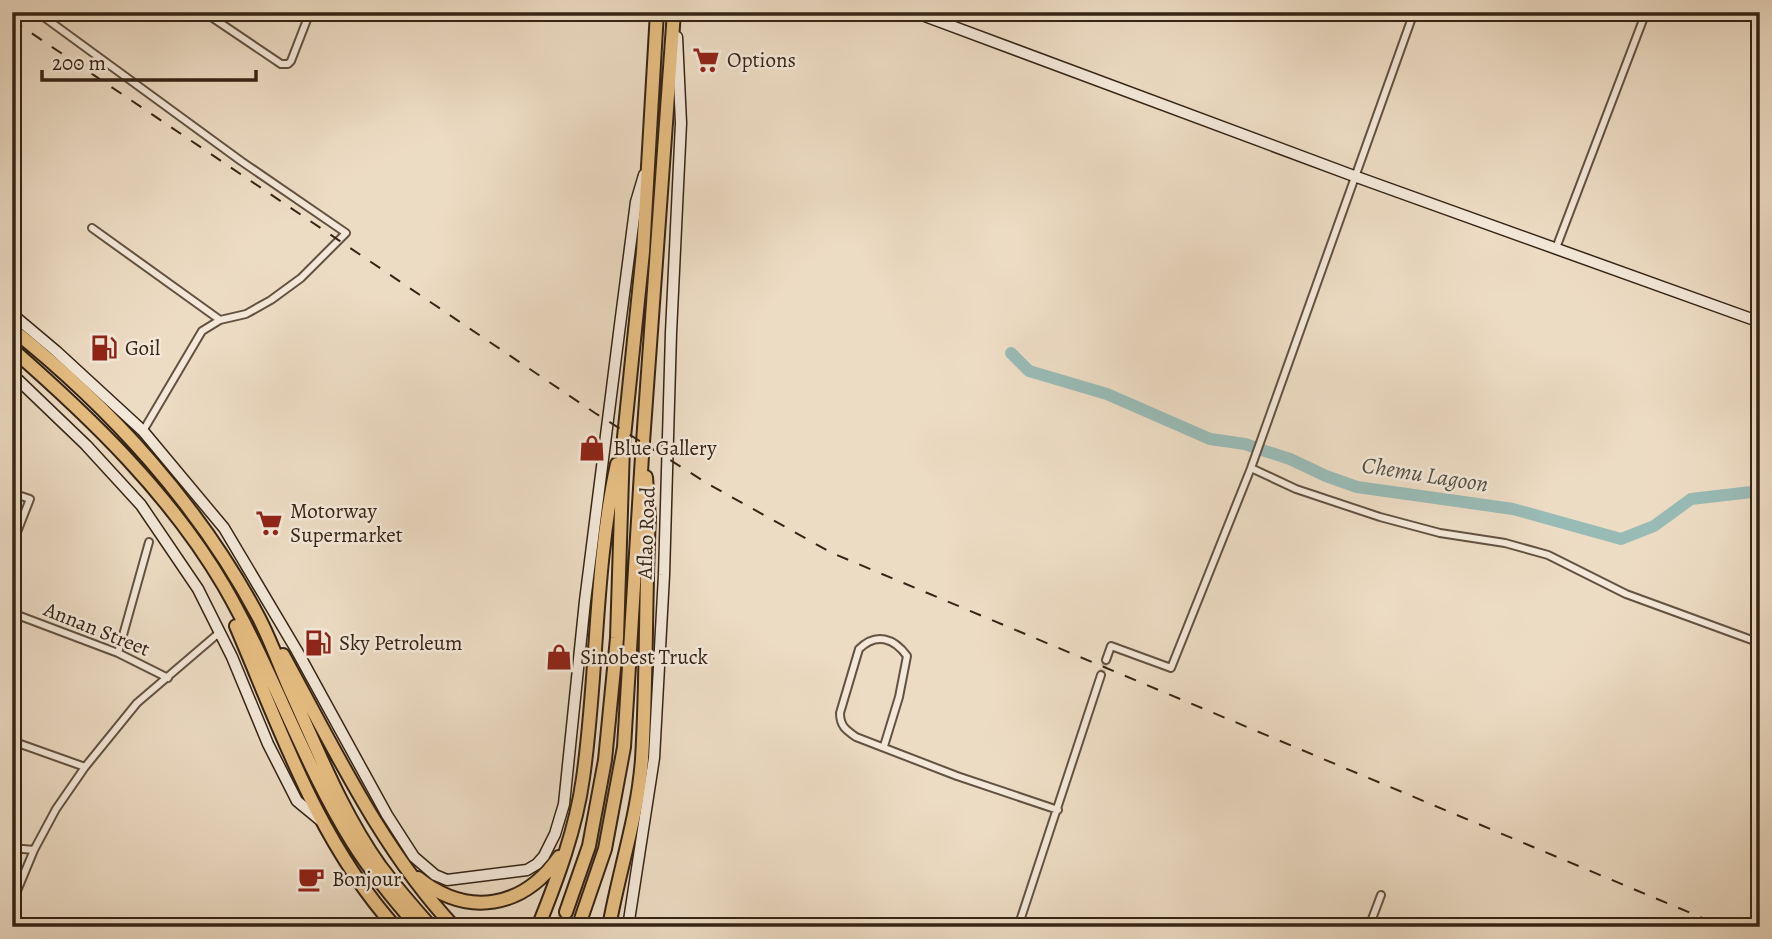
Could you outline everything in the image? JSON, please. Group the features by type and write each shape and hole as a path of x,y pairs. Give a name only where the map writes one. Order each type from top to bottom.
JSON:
{"highway":[{"name":"Aflao Road","path":"566,912 589,846 605,760 617,638 624,447 643,252 657,12"},
{"name":"Aflao Road","path":"581,919 605,849 624,747 642,456 675,12"},
{"path":"12,329 72,381 135,443 180,496 210,537 241,584 261,621 275,639 343,765 403,865 454,927"},
{"path":"12,349 136,468 193,538 286,695 359,832 379,864 431,927"},
{"path":"538,927 554,888 583,780 604,555 613,482 618,458 624,447"},
{"path":"609,927 628,846 642,760 649,517 648,484 642,456"},
{"path":"193,538 201,560 237,627 297,773 321,822 393,927"},
{"path":"261,621 286,695 326,795 376,877 418,927"},
{"path":"403,865 426,884 456,899 481,903 499,901 524,892 546,875 569,838"},
{"path":"601,927 615,895"}],"street":[{"path":"12,314 142,431 202,331 220,320 237,318 271,300 301,278 346,233 37,12"},
{"path":"204,12 281,64 292,61 310,12"},
{"name":"Aflao Road","path":"628,927 654,758 660,663 681,123 675,12"},
{"path":"914,12 1354,176 1760,322"},
{"path":"1106,660 1111,646 1171,668 1251,468 1414,12"},
{"path":"1556,248 1646,12"},
{"name":"Aflao Road","path":"142,431 224,528 414,858 435,875 447,880 527,870 544,856 555,834 564,804 585,601 636,202 649,162"},
{"path":"92,228 220,320"},
{"path":"12,374 86,445 141,505 198,589 220,632 268,744 297,801 321,822"},
{"path":"1251,468 1296,489 1380,517 1440,533 1505,543 1548,555 1626,594 1760,643"},
{"path":"12,493 30,499 12,545"},
{"path":"118,653 149,542"},
{"name":"Annan Street","path":"12,613 118,653 168,678"},
{"path":"12,903 34,850 56,809 85,767 137,703 220,632"},
{"path":"884,746 899,697 907,656 900,646 888,639 877,639 866,642 859,649 840,713 840,723 846,731 957,776 1058,810"},
{"path":"1018,927 1101,675"},
{"path":"12,741 85,767"},
{"path":"12,848 34,850"},
{"path":"1369,927 1381,895"}],"waterway":[{"name":"Chemu Lagoon","path":"1011,353 1029,371 1107,394 1210,439 1245,444 1290,459 1357,487 1513,509 1621,539 1654,526 1691,499 1760,491"}],"tunnel":[{"path":"1101,675 1106,660"},
{"path":"559,927 566,912"}],"railway":[{"path":"12,20 595,413 710,485 832,553 1724,927"}],"place":[{"name":"Options","path":"706,60"},
{"name":"Goil","path":"104,348"},
{"name":"Blue Gallery","path":"592,448"},
{"name":"Motorway Supermarket","path":"269,523"},
{"name":"Sky Petroleum","path":"318,643"},
{"name":"Sinobest Truck","path":"559,657"},
{"name":"Bonjour","path":"311,879"}]}
